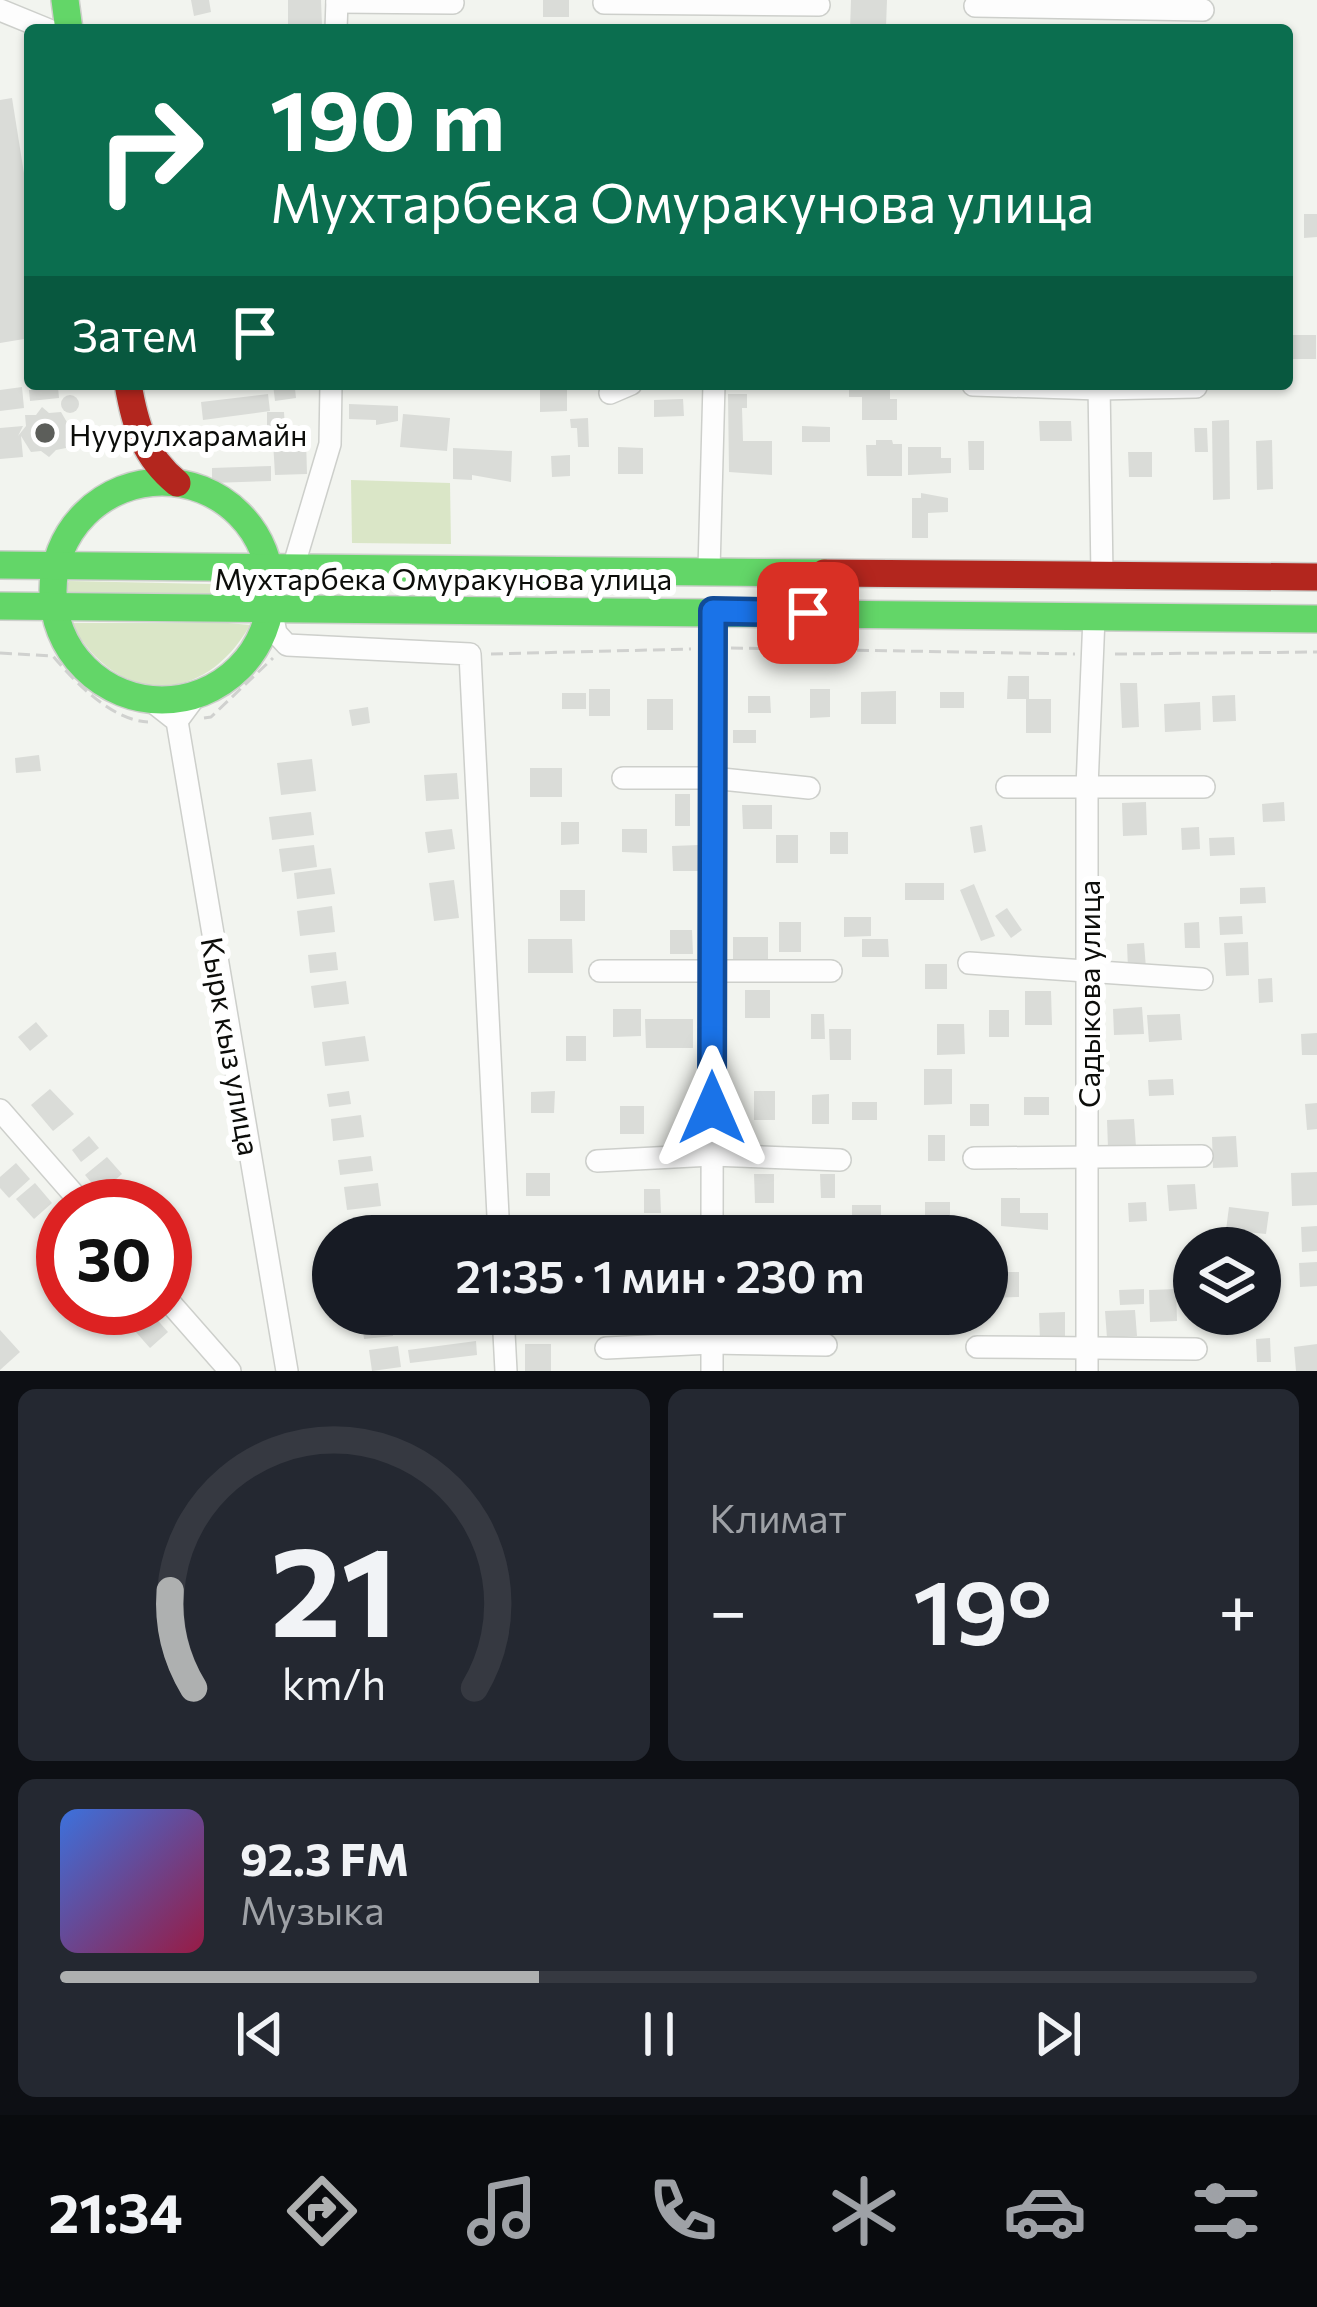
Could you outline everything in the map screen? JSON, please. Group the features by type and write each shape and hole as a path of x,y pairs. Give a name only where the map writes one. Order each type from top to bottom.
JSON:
{"main road":[{"path":"129,390 146,454 177,483"},
{"path":"109,496 146,483 177,483 207,491 241,514 281,568 271,609 246,662 175,711 115,690 81,664 68,646 53,606 55,566 74,526 109,496 133,456 136,430"},
{"name":"Мухтарбека Омуракунова улица","path":"0,566 1317,577"},
{"name":"Мухтарбека Омуракунова улица","path":"0,606 1317,619"}],"street":[{"path":"337,1 453,3"},
{"path":"604,3 819,5"},
{"path":"975,5 1096,12 1203,10"},
{"path":"0,10 34,24"},
{"path":"281,568 330,444 331,390"},
{"path":"709,570 714,390"},
{"path":"1099,390 1102,575"},
{"path":"271,609 275,632 287,645 470,654 498,1215"},
{"path":"712,1215 713,611"},
{"name":"Садыкова улица","path":"1087,1360 1087,787 1094,617"},
{"name":"Кырк кыз улица","path":"175,711 287,1371"},
{"path":"623,778 712,778 809,788"},
{"path":"1007,787 1204,787"},
{"path":"969,963 1202,979"},
{"path":"600,971 831,971"},
{"path":"0,1110 60,1179"},
{"path":"597,1161 712,1155 840,1160"},
{"path":"974,1158 1202,1156"},
{"path":"192,1328 230,1371"},
{"path":"504,1335 506,1371"},
{"path":"712,1335 712,1371"},
{"path":"606,1348 826,1345"},
{"path":"976,1347 1087,1360 1196,1349"}],"path":[{"path":"0,653 52,656 79,686 135,722 175,711 211,717 287,645"},
{"path":"470,654 712,648 1317,652"}],"green space":[{"path":"351,480 450,483 451,544 352,543"},
{"path":"69,581 260,585 259,599 64,592"},
{"path":"71,623 250,625 231,652 209,671 160,686 135,682 111,670"}],"building":[{"path":"191,0 209,0 211,12 194,16"},
{"path":"288,0 321,0 322,24 288,24"},
{"path":"543,0 569,0 569,17 543,17"},
{"path":"851,0 887,0 886,24 850,24"},
{"path":"12,98 24,173 24,339 0,343 0,100"},
{"path":"1304,214 1317,214 1317,237 1304,238"},
{"path":"1293,335 1316,335 1316,359 1293,359"},
{"path":"22,387 24,408 0,411 0,390"},
{"path":"29,390 58,390 59,398 30,401"},
{"path":"274,390 295,390 296,398 275,401"},
{"path":"540,390 567,390 567,411 540,412"},
{"path":"849,390 890,390 890,399 897,399 897,420 862,420 862,397 849,397"},
{"path":"268,394 270,411 203,420 201,402"},
{"path":"728,394 747,394 747,408 742,408 743,441 772,441 772,475 729,472"},
{"path":"70,395 79,404 70,413 61,404"},
{"path":"683,399 684,416 654,417 654,400"},
{"path":"349,404 398,406 398,421 376,425 376,420 349,419"},
{"name":"Нуурулхарамайн","path":"42,407 49,413 61,412 72,431 66,448 49,457 41,451 31,452 21,436 23,457 0,459 0,428 23,426 18,436 26,426 25,415 36,415"},
{"path":"267,412 284,412 285,428 267,428"},
{"path":"403,414 450,418 447,451 400,447"},
{"path":"588,418 589,447 578,447 577,428 571,428 570,419"},
{"path":"1229,420 1230,499 1213,500 1212,421"},
{"path":"1039,421 1071,421 1072,441 1040,441"},
{"path":"802,426 830,427 830,442 802,442"},
{"path":"1194,428 1207,428 1208,452 1195,452"},
{"path":"306,439 307,474 275,475 273,441"},
{"path":"876,440 902,444 902,476 867,476 866,445 876,445"},
{"path":"1272,440 1273,489 1257,490 1256,441"},
{"path":"968,441 984,441 984,470 969,470"},
{"path":"618,447 643,448 643,474 618,474"},
{"path":"908,447 941,447 941,458 951,458 951,473 908,475"},
{"path":"453,448 512,451 511,482 472,475 472,480 453,479"},
{"path":"1128,452 1152,452 1152,477 1129,477"},
{"path":"570,455 570,476 552,477 551,456"},
{"path":"271,466 271,481 212,483 212,468"},
{"path":"921,493 948,498 948,512 928,513 928,538 912,538 912,498 921,498"},
{"path":"1008,676 1029,676 1029,699 1007,699"},
{"path":"1120,683 1137,683 1139,727 1122,728"},
{"path":"589,689 610,689 610,716 589,716"},
{"path":"810,689 830,689 830,717 810,718"},
{"path":"896,691 896,724 861,724 861,692"},
{"path":"940,692 964,692 964,708 940,708"},
{"path":"562,693 586,693 586,709 562,709"},
{"path":"1235,695 1236,721 1213,722 1212,696"},
{"path":"748,696 770,696 771,713 748,713"},
{"path":"647,699 673,699 673,730 647,730"},
{"path":"1026,699 1051,699 1051,733 1026,733"},
{"path":"1200,702 1201,730 1165,732 1164,704"},
{"path":"368,707 370,723 352,726 349,710"},
{"path":"733,730 756,730 756,743 733,743"},
{"path":"39,755 41,771 16,773 15,758"},
{"path":"312,759 316,791 281,795 277,763"},
{"path":"530,768 562,768 562,797 530,797"},
{"path":"457,773 459,799 426,801 424,775"},
{"path":"675,794 690,794 690,826 675,826"},
{"path":"1146,802 1147,835 1123,836 1122,803"},
{"path":"1284,802 1285,821 1263,822 1262,804"},
{"path":"742,805 772,805 772,829 743,829"},
{"path":"311,812 314,835 272,840 269,817"},
{"path":"561,822 579,822 579,844 561,845"},
{"path":"982,825 986,851 974,853 970,827"},
{"path":"1199,827 1200,849 1182,850 1181,828"},
{"path":"452,829 455,849 428,853 425,832"},
{"path":"622,829 647,829 647,853 622,852"},
{"path":"830,832 848,832 848,854 830,854"},
{"path":"776,835 798,835 798,863 776,863"},
{"path":"1234,837 1235,855 1210,856 1209,838"},
{"path":"314,845 317,867 282,872 279,849"},
{"path":"699,845 699,871 673,871 672,846"},
{"path":"331,868 335,894 297,899 294,873"},
{"path":"454,880 459,918 434,921 429,883"},
{"path":"905,883 944,883 944,900 905,900"},
{"path":"974,884 995,936 981,941 960,890"},
{"path":"1265,887 1266,903 1240,904 1240,888"},
{"path":"560,890 585,890 585,921 560,921"},
{"path":"332,906 335,932 300,936 297,911"},
{"path":"1007,908 1022,930 1011,938 995,916"},
{"path":"1242,916 1243,934 1220,935 1219,917"},
{"path":"844,917 871,917 871,936 844,937"},
{"path":"779,922 801,922 801,952 779,952"},
{"path":"1199,922 1200,948 1185,948 1184,923"},
{"path":"670,930 692,930 693,954 670,954"},
{"path":"733,937 768,937 768,966 733,966"},
{"path":"528,939 572,939 573,973 528,973"},
{"path":"862,939 888,939 889,957 862,957"},
{"path":"1248,942 1249,975 1226,976 1224,943"},
{"path":"1144,943 1146,968 1128,969 1127,944"},
{"path":"336,952 338,970 310,973 308,955"},
{"path":"925,964 947,964 947,989 925,989"},
{"path":"1272,978 1273,1002 1259,1003 1258,979"},
{"path":"346,981 349,1004 314,1008 311,986"},
{"path":"745,990 770,990 770,1018 745,1018"},
{"path":"1025,991 1051,991 1052,1025 1025,1025"},
{"path":"1142,1007 1144,1034 1114,1035 1113,1009"},
{"path":"613,1009 641,1009 641,1036 613,1037"},
{"path":"989,1010 1009,1010 1009,1037 989,1037"},
{"path":"811,1014 824,1014 825,1039 811,1039"},
{"path":"1180,1014 1182,1040 1149,1042 1147,1015"},
{"path":"645,1019 693,1019 693,1048 646,1048"},
{"path":"36,1022 48,1036 30,1051 18,1037"},
{"path":"937,1024 964,1024 965,1054 937,1055"},
{"path":"829,1029 851,1029 851,1060 830,1060"},
{"path":"1317,1033 1317,1055 1302,1055 1301,1034"},
{"path":"365,1036 369,1061 325,1066 322,1042"},
{"path":"566,1036 586,1036 586,1061 566,1061"},
{"path":"924,1069 952,1069 952,1104 924,1105"},
{"path":"1173,1079 1174,1095 1149,1096 1148,1080"},
{"path":"50,1089 74,1114 53,1131 31,1105"},
{"path":"349,1091 351,1104 329,1107 327,1094"},
{"path":"555,1091 554,1113 531,1113 531,1092"},
{"path":"754,1091 775,1091 775,1120 754,1120"},
{"path":"829,1094 829,1124 812,1124 812,1095"},
{"path":"1024,1097 1049,1097 1049,1115 1024,1115"},
{"path":"852,1102 877,1102 877,1120 852,1120"},
{"path":"1317,1103 1317,1129 1307,1130 1305,1104"},
{"path":"970,1104 989,1104 989,1126 970,1126"},
{"path":"620,1106 644,1106 644,1134 620,1134"},
{"path":"361,1115 364,1137 333,1141 331,1119"},
{"path":"1134,1119 1136,1147 1108,1148 1107,1120"},
{"path":"928,1135 945,1135 945,1161 928,1161"},
{"path":"89,1136 99,1148 81,1162 72,1150"},
{"path":"1236,1136 1238,1167 1213,1168 1212,1137"},
{"path":"371,1156 373,1171 340,1175 338,1160"},
{"path":"107,1157 122,1174 116,1179 85,1175"},
{"path":"16,1163 30,1179 9,1198 0,1188 0,1177"},
{"path":"1317,1172 1317,1205 1292,1206 1291,1173"},
{"path":"526,1173 550,1173 550,1196 526,1196"},
{"path":"754,1174 774,1174 774,1203 755,1203"},
{"path":"820,1174 835,1174 835,1198 821,1198"},
{"path":"35,1183 36,1217 34,1219 16,1199"},
{"path":"378,1183 381,1206 347,1210 344,1187"},
{"path":"1195,1184 1197,1209 1169,1211 1167,1185"},
{"path":"644,1189 660,1189 661,1213 644,1213"},
{"path":"1001,1198 1020,1198 1020,1213 1048,1213 1048,1230 1008,1227 1008,1215 1001,1215"},
{"path":"925,1202 950,1202 950,1215 925,1215"},
{"path":"1146,1202 1147,1221 1129,1222 1128,1203"},
{"path":"852,1205 881,1205 881,1215 852,1215"},
{"path":"1229,1207 1269,1212 1267,1227 1226,1227"},
{"path":"1317,1226 1317,1251 1302,1252 1301,1227"},
{"path":"1317,1262 1317,1286 1300,1287 1299,1263"},
{"path":"1008,1272 1019,1272 1019,1297 1008,1297"},
{"path":"1144,1289 1144,1304 1120,1305 1119,1290"},
{"path":"1173,1289 1173,1321 1150,1322 1149,1290"},
{"path":"1135,1310 1137,1336 1107,1338 1105,1311"},
{"path":"1065,1312 1065,1341 1040,1341 1039,1313"},
{"path":"0,1330 20,1352 0,1370"},
{"path":"139,1335 165,1335 150,1348"},
{"path":"646,1335 673,1335 673,1340 646,1340"},
{"path":"1270,1338 1271,1362 1257,1362 1256,1339"},
{"path":"476,1341 477,1355 410,1363 408,1350"},
{"path":"525,1344 551,1344 551,1371 525,1371"},
{"path":"1317,1344 1317,1371 1296,1371 1294,1347"},
{"path":"398,1346 401,1367 372,1371 369,1350"}],"traffic: fast":[{"path":"65,0 68,24"},
{"path":"162,482 204,490 239,514 263,549 271,591 263,633 239,668 204,692 162,700 120,692 85,668 61,633 53,591 61,549 85,514 120,490 162,482"},
{"path":"0,565 824,573"},
{"path":"0,606 1317,619"}],"traffic: jam":[{"path":"129,390 143,439 156,462 177,483"},
{"path":"824,573 1317,577"}],"place":[{"name":"Нуурулхарамайн","path":"45,433"}],"route":[{"path":"712,1108 713,611 808,613"}]}
